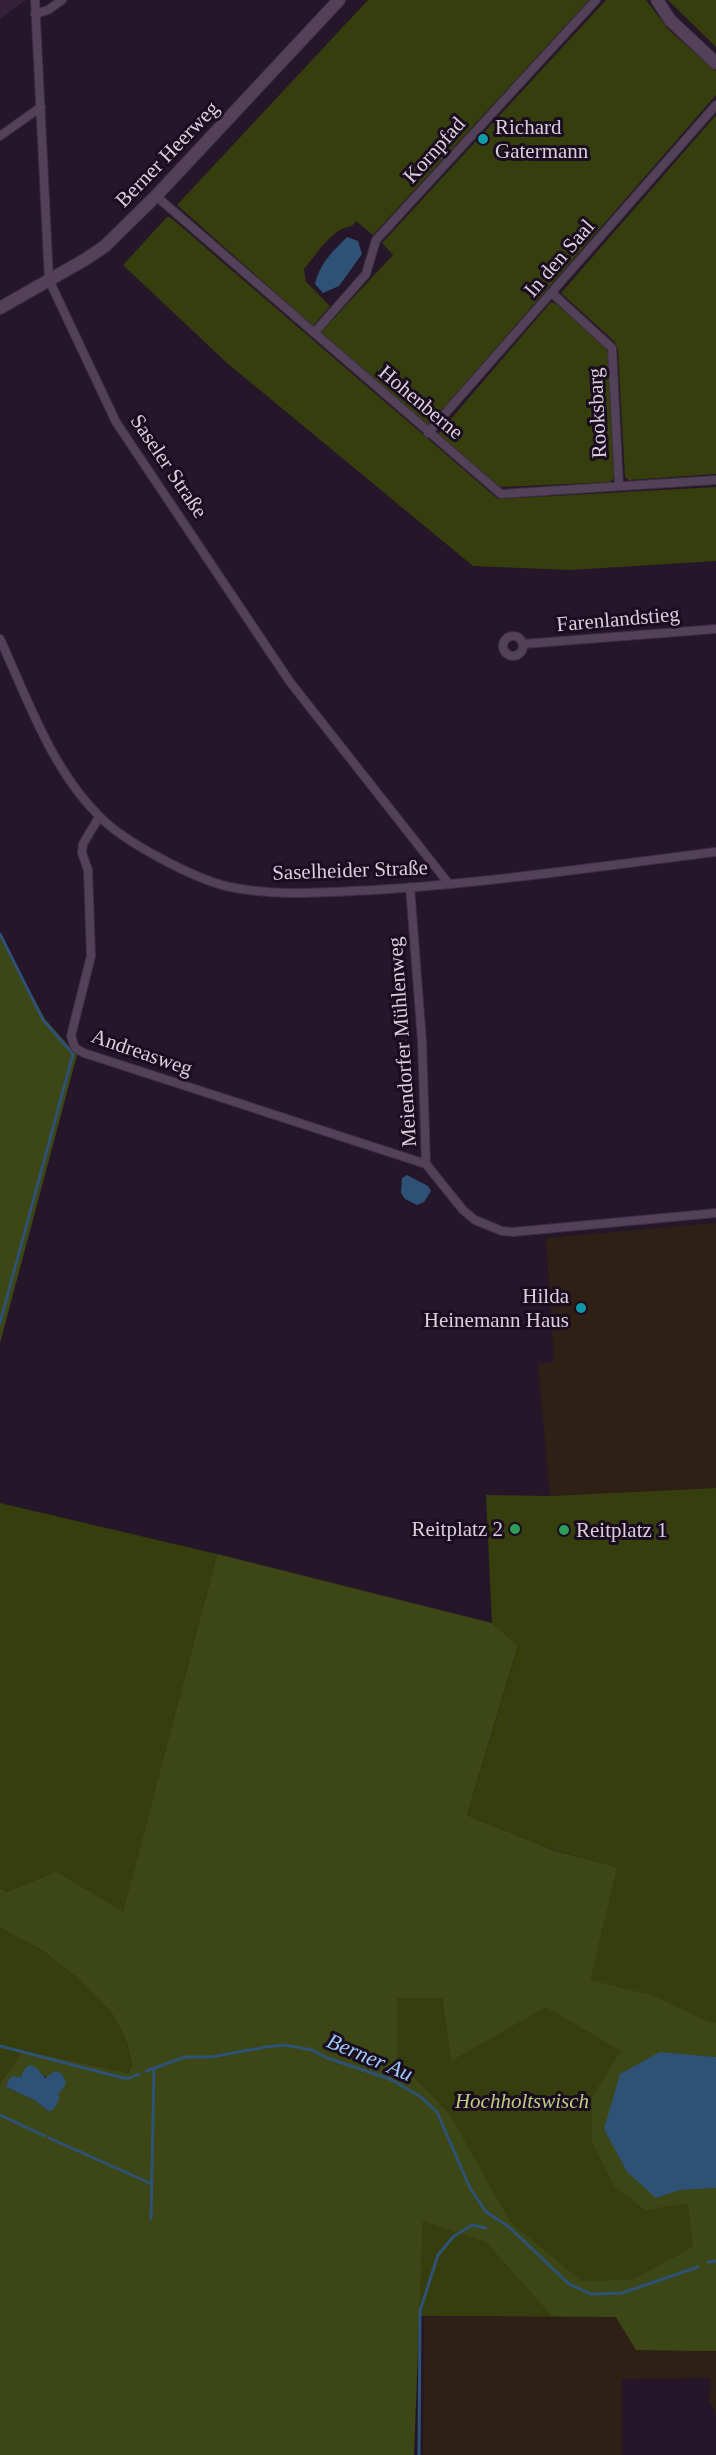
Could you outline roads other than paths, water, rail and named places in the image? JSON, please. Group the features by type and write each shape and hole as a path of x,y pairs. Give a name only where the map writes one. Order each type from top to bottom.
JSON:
{"main road":[{"name":"Berner Heerweg","path":"0,308 105,246 156,196 339,0"},
{"path":"657,0 670,20 716,63"}],"street":[{"path":"35,14 48,10 62,0"},
{"name":"Kornpfad","path":"314,333 366,274 376,240 596,0"},
{"name":"Saseler Straße","path":"35,2 49,280 116,422 290,682 449,884"},
{"name":"In den Saal","path":"428,433 716,105"},
{"path":"0,136 41,107"},
{"name":"Hohenberne","path":"156,196 501,494 716,480"},
{"name":"Rooksbarg","path":"552,293 612,348 619,486"},
{"name":"Farenlandstieg","path":"523,644 716,629"},
{"name":"Saselheider Straße","path":"0,639 56,759 99,816 128,840 185,869 228,886 292,894 410,887 716,852"},
{"name":"Andreasweg","path":"99,816 83,844 82,853 88,870 91,956 71,1036 75,1048 84,1053 426,1164"},
{"name":"Meiendorfer Mühlenweg","path":"410,887 422,1041 426,1164 463,1210 475,1220 502,1231 518,1232 716,1213"}],"water":[{"path":"347,237 358,241 362,254 339,286 323,293 315,284 320,270"},
{"path":"407,1175 428,1186 431,1191 424,1202 417,1205 405,1199 401,1193 402,1178"},
{"path":"660,2052 716,2057 716,2188 680,2190 656,2198 627,2172 604,2129 620,2074"},
{"path":"29,2065 36,2067 45,2078 55,2071 61,2073 66,2082 53,2110 48,2111 36,2101 6,2087 9,2079 13,2076 21,2077"}],"waterway":[{"path":"0,934 43,1020 73,1054 0,1323"},
{"name":"Berner Au","path":"146,2071 185,2057 211,2057 284,2045 312,2050 327,2058 390,2079 421,2097 437,2112 470,2188 486,2212 508,2226 569,2284 591,2294 622,2293 698,2267"},
{"name":"Berner Au","path":"0,2046 123,2078 139,2074"},
{"path":"151,2219 154,2068"},
{"path":"0,2115 45,2136"},
{"path":"49,2138 152,2184"},
{"path":"419,2455 420,2311 438,2255 453,2237 472,2225 486,2228"},
{"name":"Berner Au","path":"708,2262 716,2261"}],"place":[{"name":"Richard Gatermann","path":"483,139"},
{"name":"Hilda Heinemann Haus","path":"581,1308"},
{"name":"Reitplatz 2","path":"515,1529"},
{"name":"Reitplatz 1","path":"564,1530"}],"park label":[{"name":"Hochholtswisch","path":"522,2101"}]}
